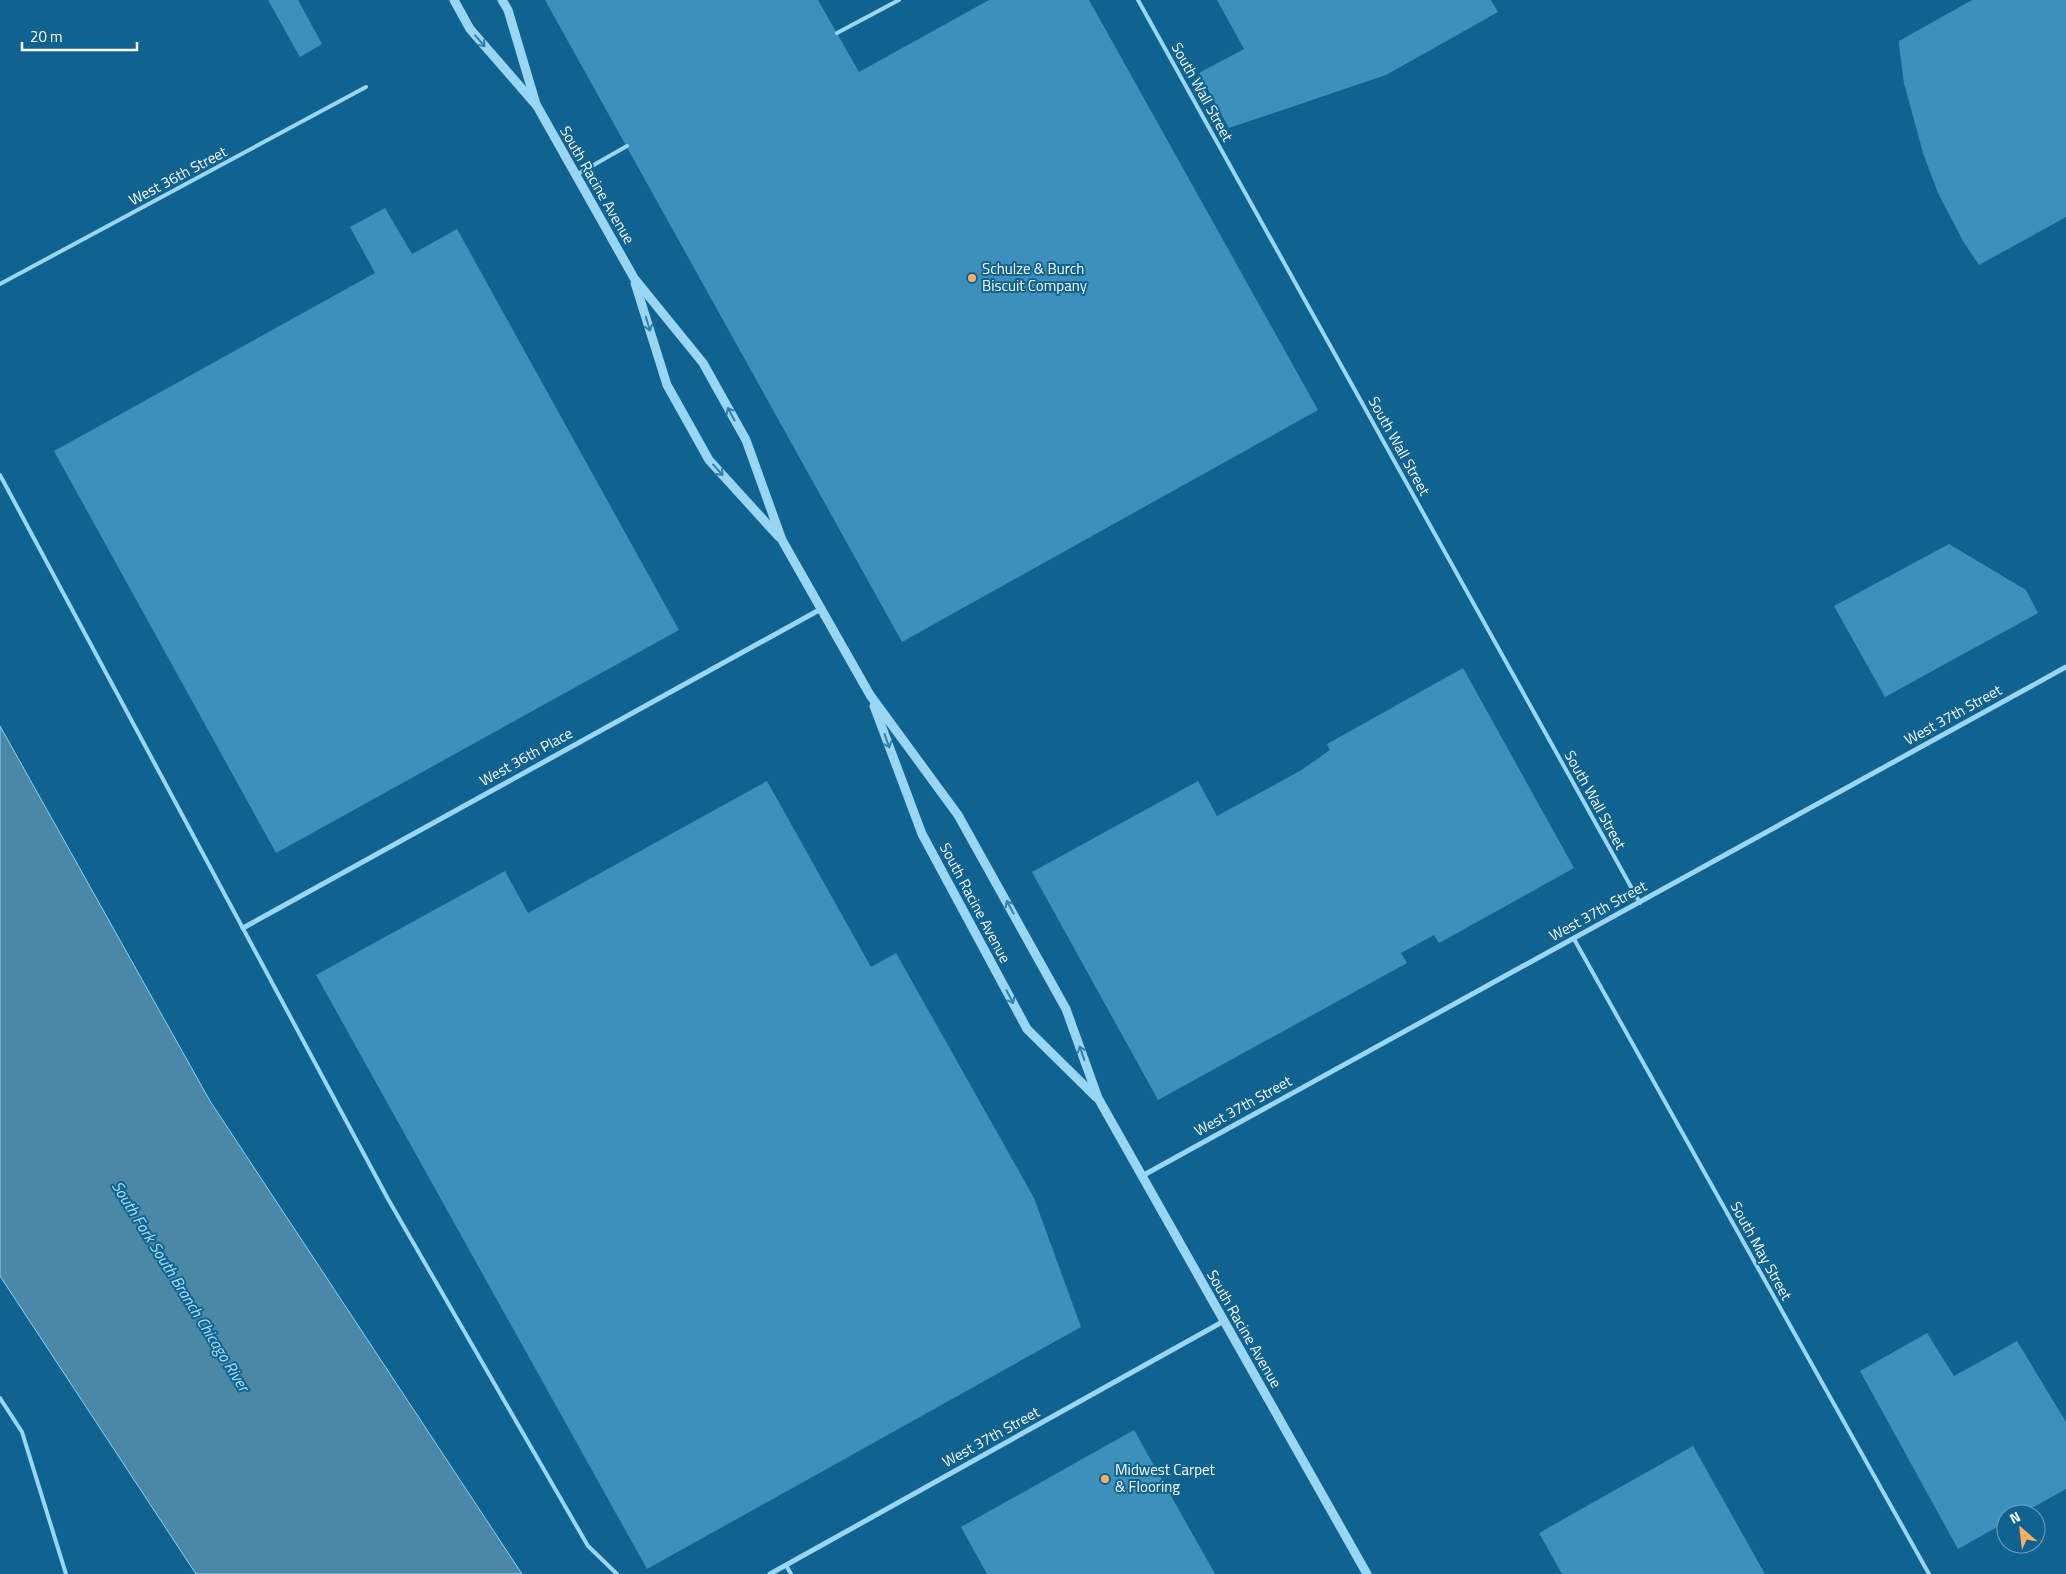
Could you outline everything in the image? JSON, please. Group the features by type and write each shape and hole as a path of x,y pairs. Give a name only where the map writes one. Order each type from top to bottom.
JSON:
{"street":[{"name":"South Racine Avenue","path":"454,0 470,29 537,106 634,278 703,363 746,440 782,540 870,695 958,815 1066,1008 1098,1098 1367,1574"},
{"name":"South Racine Avenue","path":"502,0 508,10 537,106"},
{"name":"South Racine Avenue","path":"634,278 667,385 709,460 782,540"},
{"name":"West 36th Place","path":"242,928 821,609"},
{"name":"West 37th Street","path":"1142,1176 2066,667"},
{"name":"South Racine Avenue","path":"870,695 922,834 1027,1029 1098,1098"},
{"name":"West 37th Street","path":"770,1574 1224,1321"}],"lane":[{"path":"837,33 899,0"},
{"name":"South Wall Street","path":"1138,0 1640,903"},
{"name":"West 36th Street","path":"0,284 366,87"},
{"path":"576,175 627,146"},
{"path":"0,475 388,1199 588,1546 617,1574"},
{"name":"South May Street","path":"1574,939 1928,1574"},
{"path":"0,1398 22,1432 66,1574"},
{"path":"786,1565 790,1574"}],"water":[{"name":"South Fork South Branch Chicago River","path":"0,726 210,1101 522,1574 196,1574 0,1276"}],"building":[{"path":"268,0 298,0 322,44 300,57"},
{"name":"Schulze & Burch Biscuit Company","path":"545,0 818,0 859,72 989,0 1089,0 1318,410 902,642"},
{"path":"1217,0 1491,0 1498,12 1386,75 1229,128 1199,73 1244,49"},
{"path":"1972,0 2066,0 2066,217 1979,265 1963,241 1938,193 1923,153 1904,83 1899,45 1899,41"},
{"path":"385,208 412,254 457,229 679,630 276,853 54,451 375,273 350,227"},
{"path":"1949,544 2026,590 2038,613 1885,697 1834,606"},
{"path":"1463,668 1574,868 1439,943 1434,935 1401,953 1407,963 1158,1100 1032,872 1198,781 1217,816 1300,771 1330,750 1327,744"},
{"path":"767,781 871,967 896,953 1034,1198 1081,1327 647,1569 316,975 505,871 528,913"},
{"path":"1927,1333 1954,1376 2017,1341 2066,1422 2066,1489 2039,1504 1996,1504 1996,1528 1958,1549 1860,1371"},
{"name":"Midwest Carpet & Flooring","path":"1134,1430 1215,1574 987,1574 961,1527"},
{"path":"1693,1446 1765,1574 1562,1574 1539,1533"}],"place":[{"name":"Schulze & Burch Biscuit Company","path":"972,278"},
{"name":"Midwest Carpet & Flooring","path":"1105,1479"}]}
